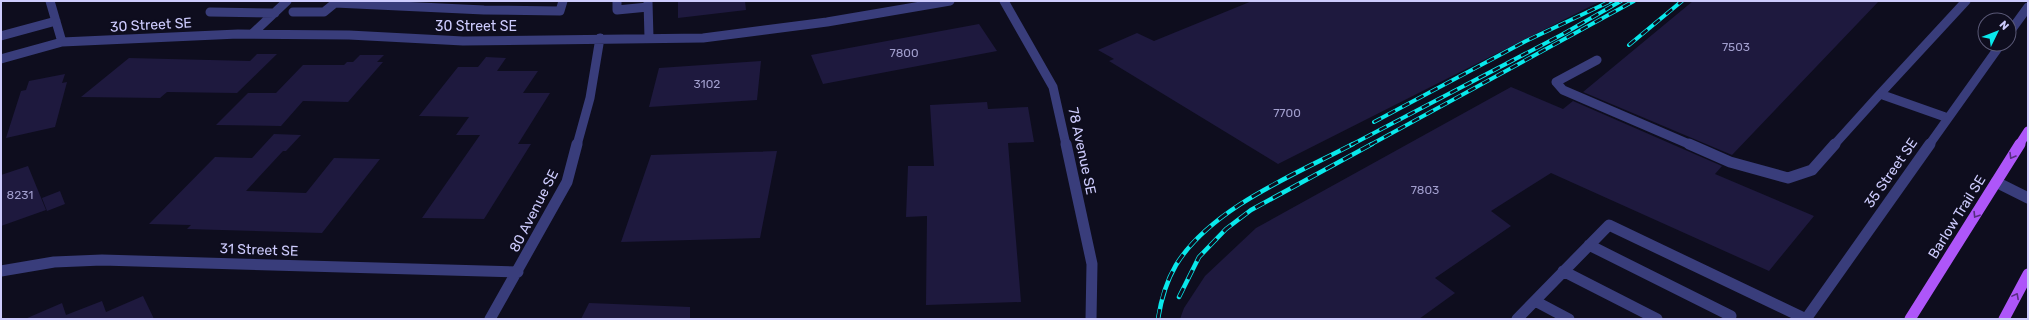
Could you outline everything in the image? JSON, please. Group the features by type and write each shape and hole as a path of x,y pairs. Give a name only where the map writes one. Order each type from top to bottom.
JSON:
{"main road":[{"name":"Barlow Trail SE","path":"1910,319 2028,131"},
{"path":"2004,319 2028,274"}],"street":[{"path":"50,1 62,42"},
{"path":"252,34 288,1"},
{"path":"484,10 489,1"},
{"path":"293,12 324,12 336,2 484,10 560,11 563,1"},
{"path":"617,1 617,10 648,4 649,38"},
{"name":"30 Street SE","path":"1,59 62,42 252,34 349,35 463,41 600,38 703,38 827,22 948,1"},
{"name":"78 Avenue SE","path":"1004,1 1053,87 1092,264 1091,319"},
{"path":"1597,60 1556,82 1563,90 1730,162 1788,178 1812,170 1966,1"},
{"path":"2017,22 2028,6"},
{"path":"210,12 275,12"},
{"path":"1,36 56,21"},
{"name":"80 Avenue SE","path":"490,319 518,272 567,182 590,98 600,38"},
{"name":"35 Street SE","path":"1806,319 1995,52"},
{"path":"1880,94 1948,118"},
{"path":"1996,182 2028,190"},
{"path":"1996,182 2028,198"},
{"path":"1517,319 1609,225 1806,319"},
{"path":"1589,245 1731,316"},
{"name":"31 Street SE","path":"1,271 54,262 102,260 518,272"},
{"path":"1563,271 1657,319"},
{"path":"1535,302 1568,319"}],"building":[{"path":"678,1 745,1 746,10 678,18"},
{"path":"1252,1 1601,1 1278,164 1109,61 1114,59 1098,50 1137,33 1154,41"},
{"path":"1693,1 1879,1 1732,155 1583,92"},
{"path":"979,24 997,51 823,84 811,55"},
{"path":"257,54 277,54 237,93 167,92 160,98 81,97 129,58 250,61"},
{"path":"360,55 384,55 377,62 383,62 348,102 303,101 281,126 216,125 248,93 276,93 303,65 344,65 347,62 353,62"},
{"path":"486,57 506,58 497,71 538,71 523,93 550,93 518,144 531,144 484,219 422,218 480,135 456,135 469,117 419,116 458,67 478,67"},
{"path":"761,61 757,100 649,107 659,68"},
{"path":"65,74 62,83 67,82 55,127 6,138 21,91 26,90 29,81"},
{"path":"1511,87 1563,109 1573,101 1722,166 1715,174 1814,216 1769,271 1551,173 1491,211 1511,226 1435,278 1455,293 1419,319 1180,319 1184,308 1205,276 1256,228"},
{"path":"987,102 988,109 1028,107 1034,142 1008,143 1021,302 926,305 927,216 906,217 908,166 934,166 930,105"},
{"path":"274,134 301,135 286,151 283,151 246,191 306,193 334,158 380,159 322,233 187,229 191,225 149,224 215,157 252,158"},
{"path":"777,151 760,238 621,242 651,155"},
{"path":"28,166 46,210 1,226 1,175"},
{"path":"60,191 65,204 47,211 42,198"},
{"path":"143,296 154,319 25,319 62,303 66,315 102,301 106,312"},
{"path":"589,303 690,307 690,319 581,319"}],"railway":[{"path":"1374,122 1526,41 1611,1"},
{"path":"1351,145 1563,34 1621,1"},
{"path":"1370,145 1634,1"},
{"path":"1629,45 1682,1"},
{"path":"1179,297 1199,257 1226,229 1251,210 1372,144"},
{"path":"1158,319 1164,291 1176,265 1191,245 1210,226 1256,194 1351,145"}]}
